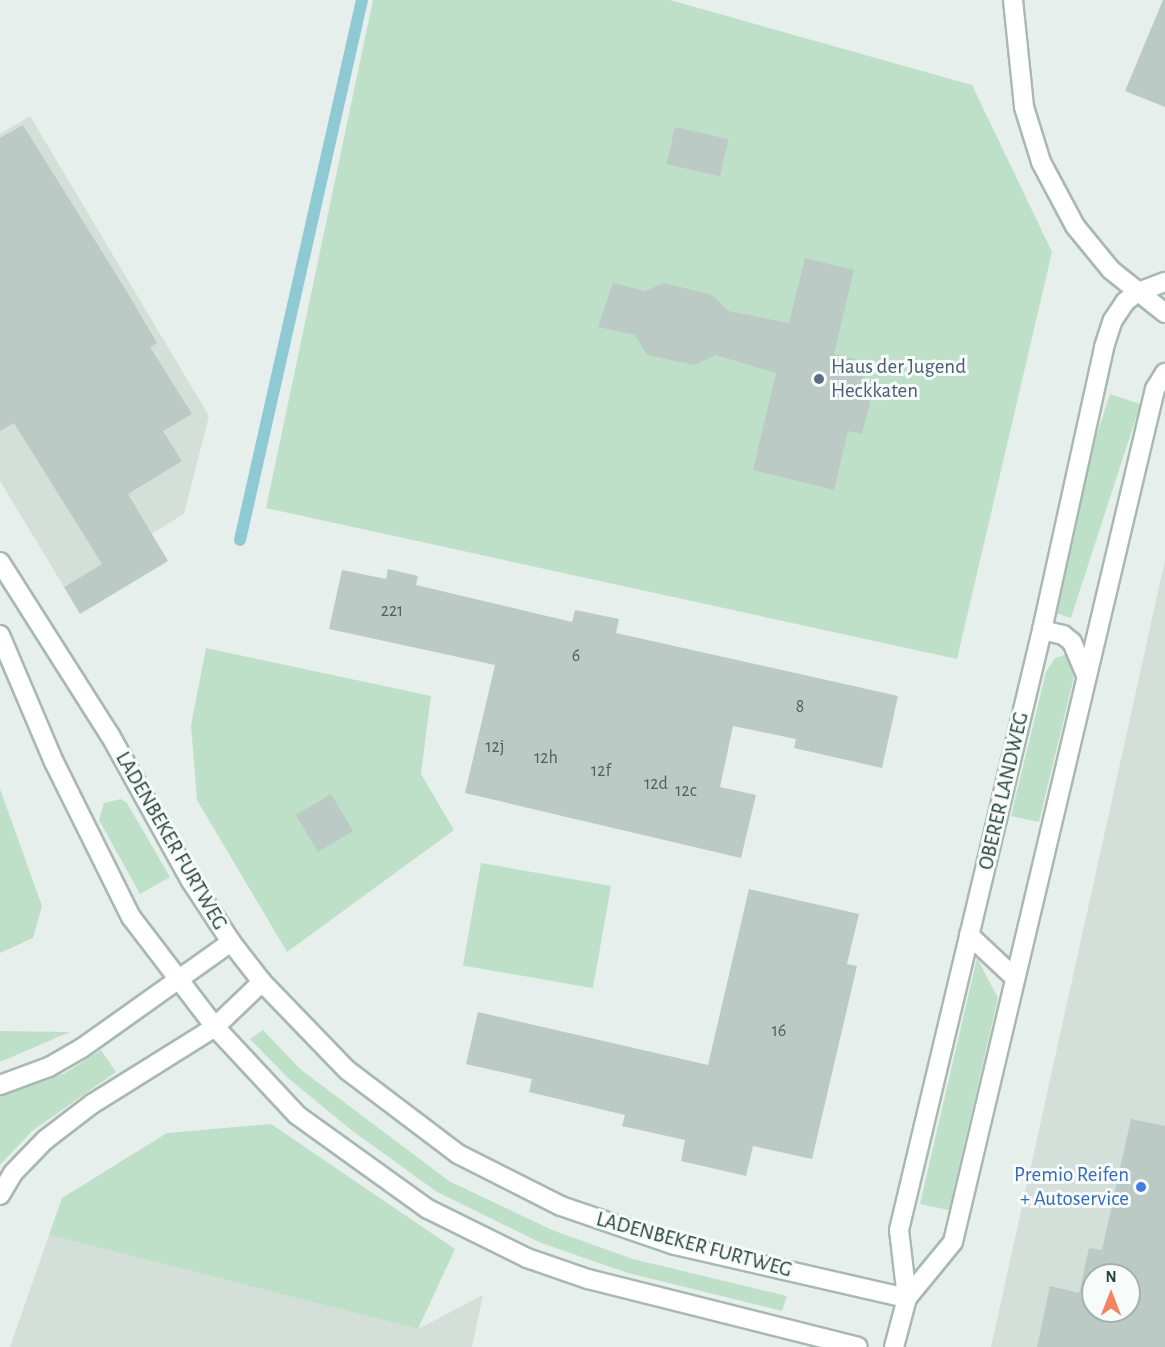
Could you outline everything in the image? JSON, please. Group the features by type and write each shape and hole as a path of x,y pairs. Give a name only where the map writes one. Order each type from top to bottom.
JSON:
{"street":[{"path":"1013,0 1024,107 1041,162 1075,226 1136,293 1165,313"},
{"path":"1136,293 1165,282"},
{"name":"OBERER LANDWEG","path":"894,1347 907,1298 899,1230 1042,630 1104,347 1113,320 1136,293"},
{"name":"OBERER LANDWEG","path":"907,1298 953,1242 1155,389 1165,373"},
{"name":"LADENBEKER FURTWEG","path":"0,562 110,735 191,881 231,942 262,982 347,1070 479,1167 609,1225 675,1245 907,1298"},
{"path":"1042,630 1072,642 1086,677"},
{"path":"0,635 54,762 131,916 176,979 215,1027 297,1115 428,1209 527,1258 588,1279 858,1347"},
{"path":"969,935 1015,978"},
{"path":"0,1085 49,1066 82,1048 231,942"},
{"path":"0,1195 14,1173 45,1140 92,1104 215,1027 262,982"}],"shaded area":[{"path":"30,116 209,416 184,514 64,587 0,481 0,134"},
{"path":"1165,560 1165,1347 991,1347"},
{"path":"49,1235 418,1329 483,1295 472,1347 10,1347"}],"green space":[{"path":"373,0 670,0 972,85 1052,252 957,659 266,508"},
{"path":"1110,394 1140,404 1071,618 1040,608"},
{"path":"206,648 431,696 421,774 454,830 287,952 197,800 191,725"},
{"path":"1068,654 1074,664 1073,681 1039,822 1011,816 1046,672 1055,658"},
{"path":"0,789 42,906 33,938 0,953"},
{"path":"121,799 127,803 170,877 140,894 99,820 104,803"},
{"path":"481,863 611,886 593,988 463,965"},
{"path":"977,958 998,998 949,1210 920,1204"},
{"path":"263,1030 300,1069 449,1181 552,1230 633,1259 787,1296 782,1311 628,1273 541,1243 437,1192 350,1129 288,1078 250,1039"},
{"path":"0,1031 70,1032 0,1062"},
{"path":"101,1050 116,1072 32,1131 0,1165 0,1096 65,1073"},
{"path":"271,1124 455,1249 418,1329 49,1235 62,1198 167,1133"}],"building":[{"path":"1163,0 1165,0 1165,107 1125,91"},
{"path":"23,125 157,343 150,347 192,414 163,431 182,461 128,494 168,561 80,614 64,587 102,564 14,423 0,431 0,138"},
{"path":"675,127 729,139 720,176 666,164"},
{"name":"Haus der Jugend Heckkaten","path":"805,258 854,270 834,354 867,362 861,387 873,391 862,434 848,431 834,490 753,470 776,373 716,355 694,365 647,355 635,335 598,327 613,283 645,291 664,283 713,295 728,311 789,323"},
{"path":"388,569 418,576 416,585 572,622 575,610 619,619 616,633 898,696 882,768 794,748 796,739 733,726 720,787 756,795 741,858 465,793 495,665 329,629 342,570 386,579"},
{"path":"331,794 353,831 318,852 296,815"},
{"path":"749,889 859,914 847,964 857,966 812,1159 753,1146 746,1176 681,1161 685,1140 622,1126 625,1115 529,1092 532,1079 466,1064 478,1012 708,1065"},
{"name":"Premio Reifen + Autoservice","path":"1131,1119 1165,1126 1165,1347 1037,1347 1050,1286 1079,1293 1081,1284 1081,1323 1141,1323 1141,1263 1086,1263 1089,1248 1102,1250"}],"waterway":[{"path":"240,540 362,0"}],"place":[{"name":"Haus der Jugend Heckkaten","path":"819,379"},
{"name":"Premio Reifen + Autoservice","path":"1141,1187"}]}
